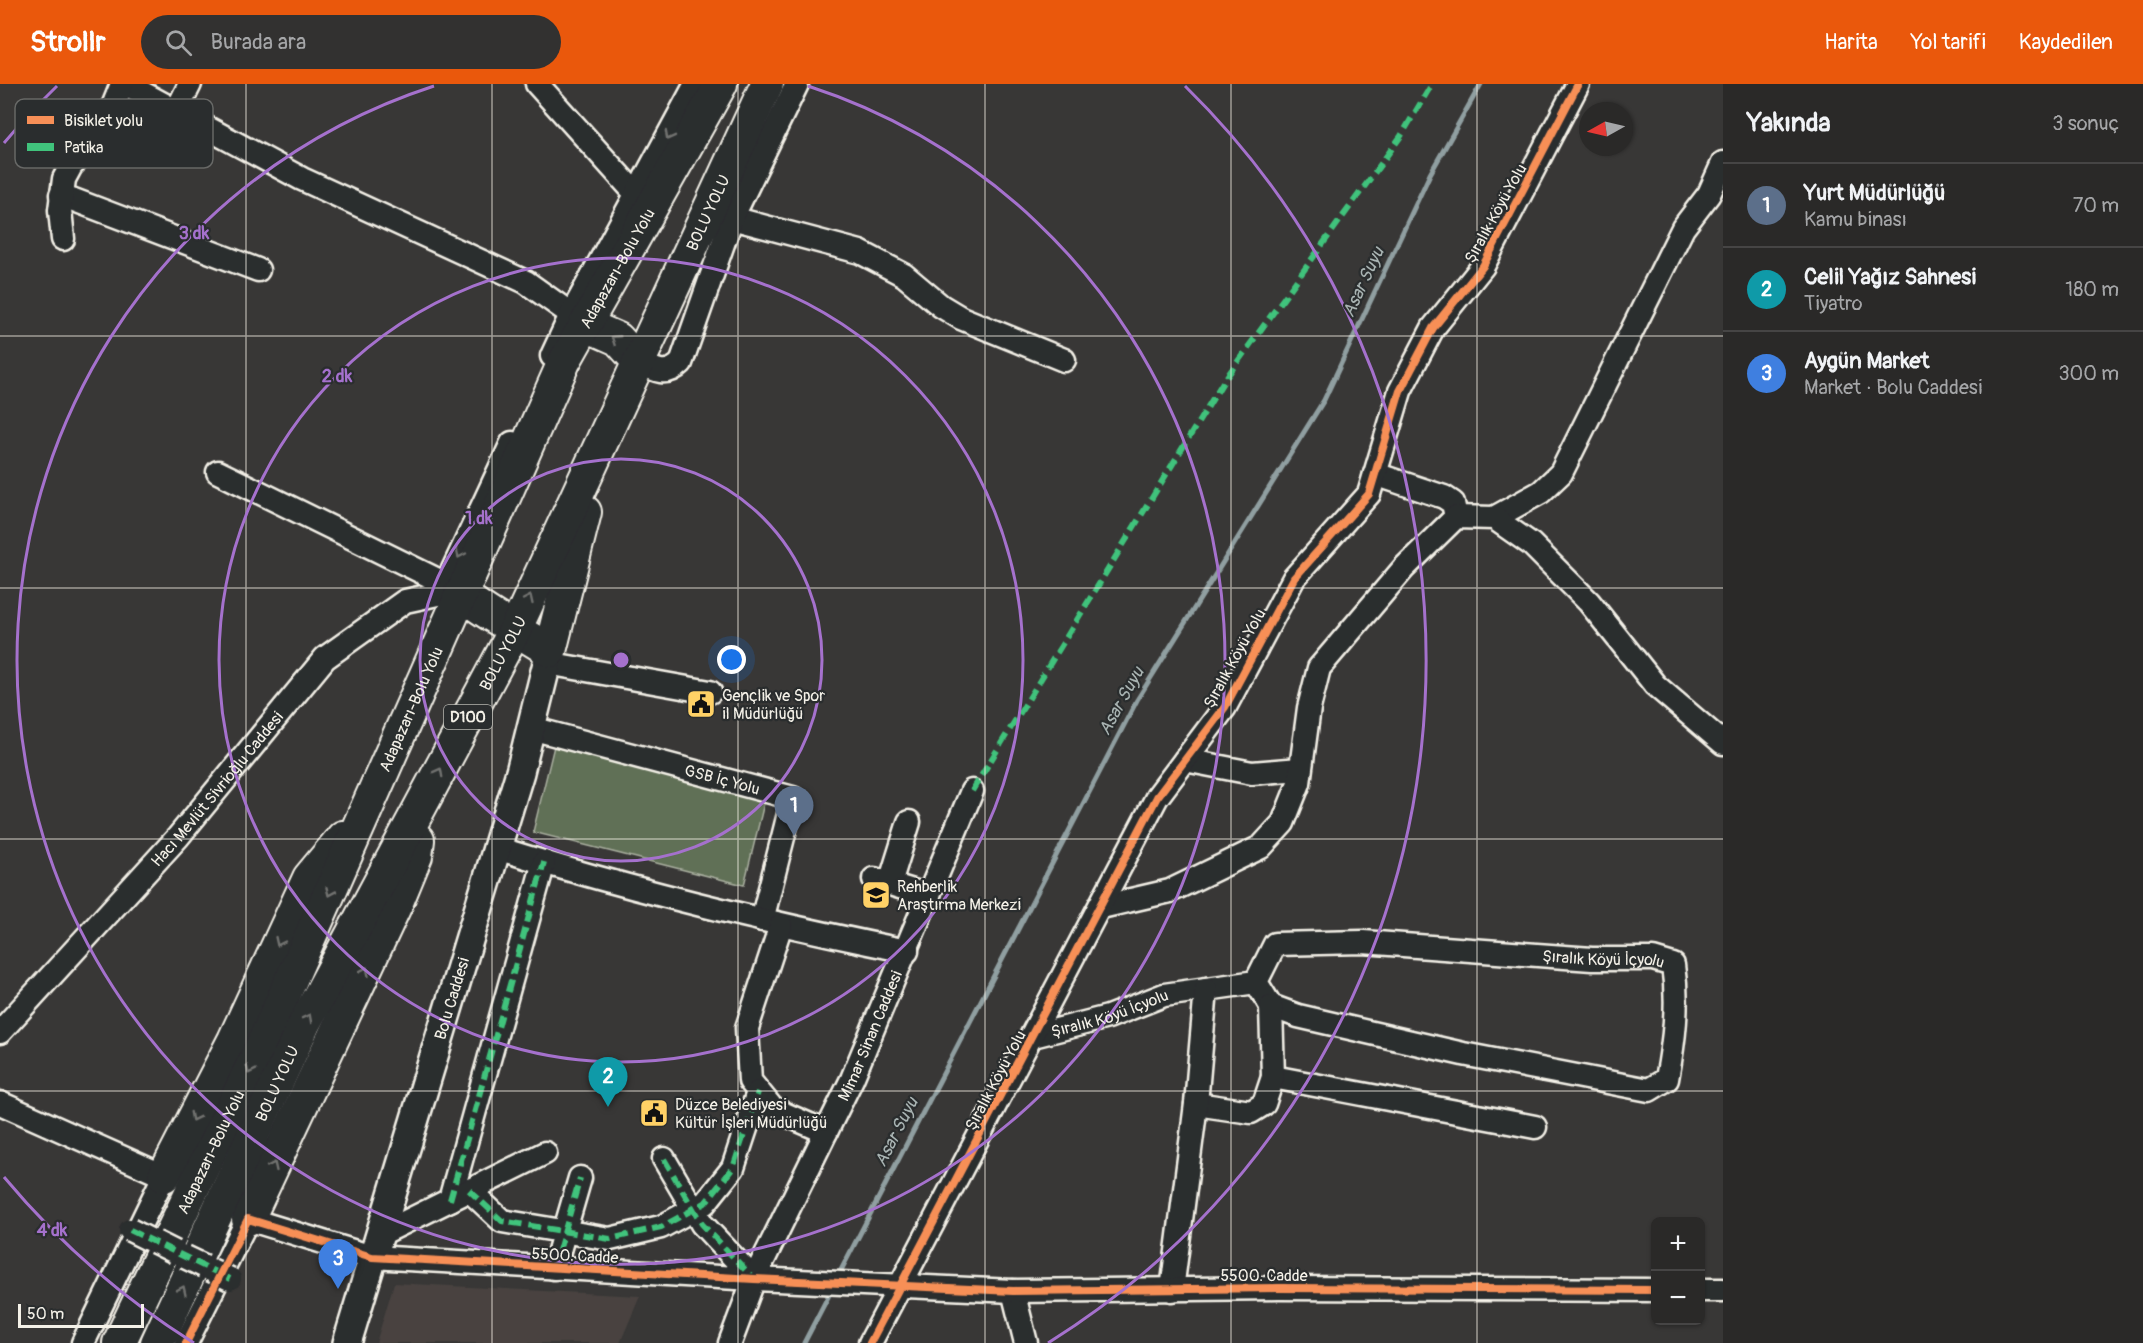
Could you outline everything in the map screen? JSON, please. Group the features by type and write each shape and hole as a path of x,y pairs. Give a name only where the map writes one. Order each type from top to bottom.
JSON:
{"highway":[{"name":"Adapazarı-Bolu Yolu","path":"119,1343 266,1036 368,806 449,590 564,362 579,320 643,202 721,84"},
{"name":"BOLU YOLU","path":"157,1343 304,1024 516,628 767,84"},
{"path":"579,320 618,339 638,361"},
{"path":"449,590 489,616 516,628 548,657 606,433"},
{"path":"248,1219 397,902 416,856 424,801"},
{"path":"164,1176 234,1040 309,878 368,806"}],"main road":[{"name":"Bolu Caddesi","path":"347,1343 497,848 531,728 548,657"}],"street":[{"path":"117,99 124,84 155,99"},
{"path":"182,99 190,84"},
{"path":"537,84 643,202 696,84"},
{"path":"638,361 662,372 673,370 681,363 732,218 797,84"},
{"name":"Şıralık Köyü Yolu","path":"870,1343 1157,797 1225,707 1294,578 1369,494 1400,391 1432,328 1483,266 1578,84"},
{"path":"213,130 302,179 526,282 579,320"},
{"path":"1101,907 1170,891 1261,847 1284,823 1299,783 1309,708 1319,668 1404,567 1456,517 1494,518 1541,492 1561,473 1683,228 1716,196 1723,163"},
{"path":"63,239 61,195 64,179 70,168"},
{"path":"61,195 258,270"},
{"path":"732,218 860,252 904,275 941,306 961,318 1064,360"},
{"path":"218,472 449,590"},
{"path":"1375,474 1444,497 1453,503 1456,517"},
{"path":"1494,518 1539,553 1589,602 1655,685 1723,743"},
{"name":"Hacı Mevlüt Sivrioğlu Caddesi","path":"0,1032 178,837 325,658 405,601 449,590"},
{"path":"548,657 710,692"},
{"name":"GSB İç Yolu","path":"531,728 793,798 772,923"},
{"path":"1185,760 1252,773 1300,770"},
{"name":"Mimar Sinan Caddesi","path":"730,1343 765,1279 826,1132 907,951 972,791"},
{"path":"909,822 882,881 929,896"},
{"path":"497,848 772,923 907,951"},
{"path":"460,1195 544,862"},
{"path":"772,923 747,1028 750,1082 773,1109 826,1132"},
{"name":"Şıralık Köyü İçyolu","path":"1033,1036 1108,1017 1164,995 1256,982 1275,945 1363,942 1593,959 1653,959 1673,965 1677,991 1675,1038 1667,1079 1649,1090 1463,1054 1298,1016 1271,1006"},
{"path":"1196,1104 1251,1112 1264,1104 1274,1077 1271,1006 1256,982"},
{"path":"1172,1290 1196,1104 1206,989"},
{"path":"1274,1077 1535,1127"},
{"path":"460,1195 502,1221 610,1239 661,1227 705,1203 733,1168 758,1092"},
{"path":"0,1103 164,1176 83,1343"},
{"path":"376,1246 460,1195 545,1153"},
{"path":"664,1159 702,1224 765,1279"},
{"path":"554,1268 580,1178"},
{"path":"186,1343 248,1219"},
{"name":"5500. Cadde","path":"248,1219 376,1246 554,1268 765,1279 1012,1291 1651,1290"},
{"path":"145,1237 230,1279"},
{"path":"1705,1290 1723,1290"},
{"path":"1012,1291 1026,1343"}],"shaded area":[{"path":"394,1283 640,1296 620,1343 376,1343"}],"green space":[{"path":"555,742 766,795 744,885 533,832"}],"waterway":[{"name":"Asar Suyu","path":"837,1278 1137,700 1324,400 1430,174 1481,84"},
{"name":"Asar Suyu","path":"804,1343 832,1289"}],"marked path":[{"path":"972,791 1223,382 1401,136 1432,84"},
{"path":"450,1200 544,862"},
{"path":"469,1190 502,1221 610,1239 661,1227 705,1203 733,1168 758,1092"},
{"path":"664,1159 702,1224 754,1279"},
{"path":"554,1268 580,1178"},
{"path":"130,1230 230,1279"}],"cycle path":[{"path":"870,1343 1157,797 1225,707 1294,578 1369,494 1400,391 1433,328 1483,266 1578,84"},
{"path":"186,1343 248,1219 372,1257 754,1279 1013,1291 1279,1288 1651,1290"}],"place":[{"name":"Gençlik ve Spor il Müdürlüğü","path":"701,704"},
{"name":"Yurt Müdürlüğü","path":"794,836"},
{"name":"Rehberlik Araştırma Merkezi","path":"876,895"},
{"name":"Celil Yağız Sahnesi","path":"608,1107"},
{"name":"Düzce Belediyesi Kültür İşleri Müdürlüğü","path":"654,1113"},
{"name":"Aygün Market","path":"338,1289"}]}
